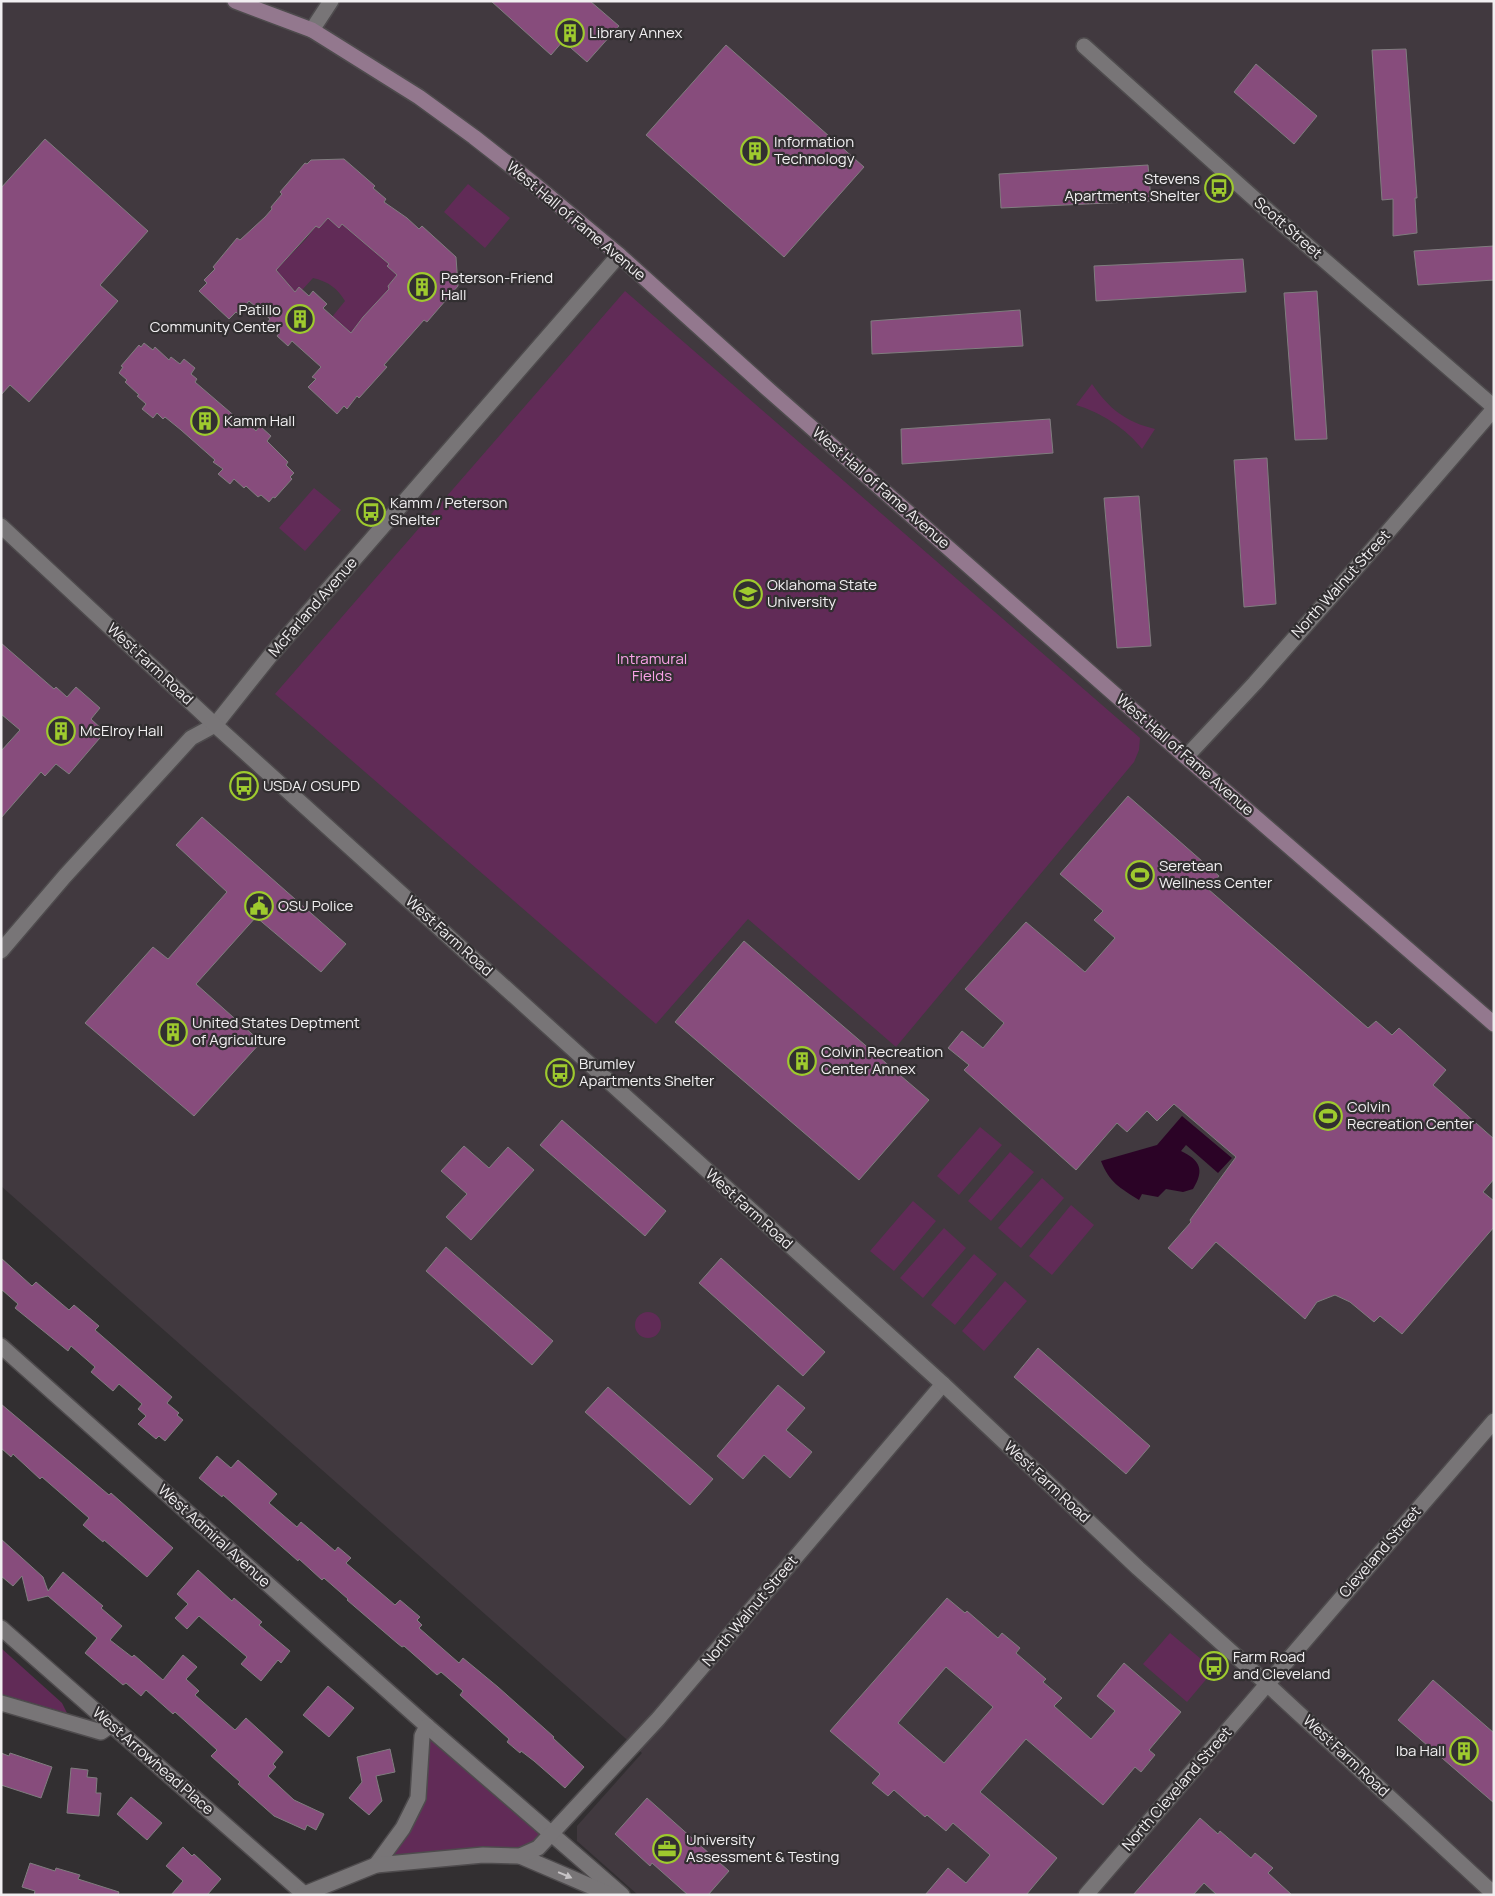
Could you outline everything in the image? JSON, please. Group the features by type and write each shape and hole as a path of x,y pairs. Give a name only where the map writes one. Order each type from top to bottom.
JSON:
{"main road":[{"name":"West Hall of Fame Avenue","path":"235,1 312,30 419,97 474,138 619,255 770,391 1186,757 1494,1024"}],"street":[{"path":"312,30 331,1"},
{"name":"Scott Street","path":"1084,46 1286,227 1494,408"},
{"name":"McFarland Avenue","path":"1,951 65,876 191,738 215,725 270,656 619,255"},
{"name":"North Walnut Street","path":"1186,757 1386,534 1494,408"},
{"name":"West Farm Road","path":"1,526 215,725 943,1384 1138,1568 1266,1683 1494,1894"},
{"name":"West Admiral Avenue","path":"1,1346 427,1726 622,1895"},
{"name":"North Walnut Street","path":"520,1856 538,1848 552,1834 668,1708 943,1384"},
{"name":"Cleveland Street","path":"1266,1683 1494,1421"},
{"name":"West Arrowhead Place","path":"1,1628 303,1894"},
{"name":"North Cleveland Street","path":"1086,1895 1202,1761 1266,1683"},
{"path":"1,1703 100,1732 112,1725"},
{"path":"376,1865 403,1828 418,1798 422,1736 427,1726"},
{"path":"303,1894 376,1865 483,1855 520,1856 612,1895"}],"shaded area":[{"name":"Oklahoma State University","path":"1,1 1494,1 1494,1895 638,1895 577,1841 577,1826 642,1753 1,1186"},
{"path":"1182,1116 1232,1158 1218,1173 1186,1145 1181,1151 1193,1158 1199,1166 1199,1176 1193,1189 1183,1192 1166,1189 1158,1197 1142,1194 1139,1200 1121,1188 1108,1174 1101,1161 1157,1145"}],"green space":[{"path":"468,184 510,218 485,248 444,212"},
{"path":"328,218 342,224 389,264 387,266 397,275 388,286 389,289 350,334 332,317 345,301 336,289 324,281 313,278 302,290 299,287 288,300 276,270 316,226 319,228"},
{"name":"Intramural Fields","path":"625,291 1140,738 1139,750 1134,762 896,1047 748,919 656,1024 275,694"},
{"path":"1092,384 1105,401 1119,413 1135,423 1155,429 1142,449 1129,435 1112,422 1076,405"},
{"path":"314,488 341,510 305,551 279,528"},
{"path":"980,1127 1002,1145 959,1195 937,1176"},
{"path":"1010,1152 1034,1172 991,1221 968,1201"},
{"path":"1042,1178 1064,1198 1021,1248 998,1228"},
{"path":"913,1201 936,1221 894,1271 870,1251"},
{"path":"1071,1205 1094,1225 1052,1275 1029,1256"},
{"path":"944,1228 966,1248 923,1298 900,1278"},
{"path":"974,1254 997,1274 955,1325 931,1305"},
{"path":"1005,1281 1027,1301 984,1351 962,1331"},
{"path":"648,1312 657,1316 661,1325 657,1334 648,1338 639,1334 635,1325 639,1316"},
{"path":"1170,1633 1214,1670 1187,1702 1143,1664"},
{"path":"1,1648 62,1703 67,1713 1,1694"},
{"path":"427,1726 553,1834 538,1848 376,1865 403,1828"}],"building":[{"name":"Library Annex","path":"491,1 590,1 619,26 587,62 563,41 551,55"},
{"name":"Information Technology","path":"726,45 864,167 784,257 646,135"},
{"path":"1406,49 1417,198 1415,198 1417,233 1393,236 1393,199 1382,200 1372,50"},
{"path":"1256,64 1317,116 1294,144 1234,92"},
{"path":"45,139 148,231 100,285 118,301 29,402 10,385 1,395 1,188"},
{"name":"Peterson-Friend Hall","path":"344,159 375,186 373,188 386,199 384,202 419,229 422,226 456,257 458,286 427,322 424,320 384,365 387,367 359,398 357,396 347,409 344,406 337,414 308,387 316,379 312,377 321,367 292,341 288,346 277,336 280,332 268,322 270,319 249,301 238,314 236,312 229,319 199,291 207,283 204,280 215,269 213,267 237,238 240,240 265,217 282,194 280,192 305,163 307,164 311,160","holes":["328,218 339,228 342,224 389,264 387,266 397,275 388,286 389,289 351,333 323,308 327,304 313,291 309,296 299,287 295,292 276,270 316,226 319,228"]},
{"path":"1148,165 1151,201 1001,208 999,174"},
{"path":"1494,246 1494,280 1418,285 1414,251"},
{"path":"1243,259 1246,292 1096,301 1094,266"},
{"path":"1317,291 1327,439 1295,440 1284,293"},
{"path":"1020,310 1023,346 872,354 871,321"},
{"name":"Kamm Hall","path":"144,343 153,350 155,347 169,360 171,357 180,364 184,359 195,368 191,374 197,379 195,382 245,425 247,423 256,431 260,426 271,436 267,441 288,462 286,465 294,473 290,477 292,479 275,498 273,497 269,502 261,495 258,497 246,486 244,488 234,479 230,484 218,474 223,469 213,462 215,460 181,430 165,417 163,419 157,413 153,418 142,409 146,404 137,396 139,395 125,382 127,380 119,373 123,367 121,366 139,345 141,347"},
{"path":"1050,419 1053,453 902,464 901,429"},
{"path":"1267,458 1276,604 1244,607 1234,460"},
{"path":"1139,496 1151,646 1117,648 1104,498"},
{"name":"McElroy Hall","path":"1,643 54,689 56,687 67,697 76,687 100,708 91,719 105,732 69,774 56,764 45,776 41,772 1,818 1,751 20,730 1,714"},
{"name":"Colvin Recreation Center","path":"1128,796 1219,876 1208,889 1368,1028 1376,1021 1392,1035 1399,1028 1446,1070 1433,1085 1494,1139 1494,1179 1483,1192 1494,1201 1494,1227 1402,1334 1380,1316 1374,1322 1350,1302 1335,1295 1317,1302 1305,1319 1216,1242 1192,1269 1168,1248 1191,1222 1190,1220 1236,1157 1174,1104 1157,1121 1147,1111 1127,1132 1117,1123 1076,1170 964,1070 969,1065 948,1048 962,1031 983,1048 1004,1023 965,989 1026,922 1085,972 1115,938 1094,920 1103,911 1060,874"},
{"path":"202,817 346,944 321,972 256,917 196,984 261,1042 194,1116 85,1023 153,947 168,959 227,892 176,845"},
{"name":"Colvin Recreation Center Annex","path":"744,941 929,1100 859,1180 675,1022"},
{"path":"562,1120 666,1211 645,1236 540,1145"},
{"path":"464,1146 489,1168 508,1147 534,1170 471,1240 446,1217 467,1194 441,1171"},
{"path":"446,1247 553,1341 532,1365 426,1271"},
{"path":"1,1258 32,1286 36,1282 69,1310 74,1305 99,1326 95,1330 172,1397 167,1403 179,1413 177,1415 183,1420 165,1441 159,1436 156,1439 138,1424 146,1416 138,1409 142,1404 119,1384 113,1391 91,1372 95,1367 71,1346 68,1351 15,1308 18,1304 1,1289"},
{"path":"721,1258 825,1352 803,1376 699,1283"},
{"path":"1038,1348 1150,1446 1126,1474 1014,1377"},
{"path":"778,1385 805,1408 786,1430 812,1452 790,1478 764,1455 743,1479 717,1456"},
{"path":"608,1387 713,1479 690,1505 585,1412"},
{"path":"1,1404 109,1495 111,1493 173,1548 147,1577 104,1540 103,1542 83,1525 89,1518 42,1477 40,1479 13,1454 11,1457 1,1448"},
{"path":"217,1456 231,1468 238,1460 277,1494 269,1503 297,1527 301,1522 335,1551 338,1547 351,1558 346,1563 395,1605 400,1600 420,1617 417,1620 422,1625 419,1628 459,1663 463,1658 498,1687 554,1737 584,1767 565,1788 534,1761 521,1751 520,1753 507,1742 509,1739 460,1695 463,1691 441,1672 437,1675 404,1646 402,1647 397,1643 324,1578 322,1580 299,1559 298,1561 223,1495 222,1497 199,1478"},
{"path":"1,1539 43,1577 48,1591 63,1572 103,1606 101,1608 122,1626 110,1640 132,1657 134,1655 163,1680 183,1655 197,1667 186,1679 199,1691 195,1695 235,1730 246,1718 283,1752 273,1764 276,1767 268,1776 294,1800 324,1814 316,1830 307,1825 305,1830 274,1816 238,1784 240,1782 211,1756 217,1750 175,1712 173,1714 146,1690 141,1696 126,1683 123,1685 85,1653 97,1638 48,1596 28,1601 22,1576 13,1586 1,1576"},
{"path":"198,1570 232,1601 234,1598 262,1622 259,1625 290,1651 281,1663 278,1660 261,1681 241,1664 247,1657 199,1616 187,1629 175,1618 188,1604 177,1594"},
{"path":"947,1598 965,1613 967,1611 998,1638 1002,1633 1020,1648 1016,1653 1046,1679 1043,1682 1062,1698 1054,1706 1091,1739 1115,1711 1097,1696 1124,1663 1181,1712 1149,1750 1155,1755 1141,1772 1135,1767 1103,1805 1026,1739 980,1792 1057,1858 1026,1895 925,1895 948,1868 966,1883 990,1855 953,1823 946,1831 927,1815 925,1817 894,1790 888,1796 872,1783 880,1774 830,1731","holes":["946,1667 993,1707 944,1763 898,1723"]},
{"name":"Iba Hall","path":"1433,1680 1494,1733 1494,1803 1398,1720"},
{"path":"328,1686 354,1708 329,1737 303,1715"},
{"path":"390,1749 395,1772 376,1776 382,1801 369,1815 349,1798 362,1782 357,1757"},
{"path":"1,1753 9,1756 10,1753 52,1767 41,1798 1,1785"},
{"path":"71,1768 88,1770 87,1777 97,1778 96,1793 101,1793 99,1816 67,1813"},
{"path":"131,1797 162,1823 147,1840 117,1814"},
{"name":"University Assessment & Testing","path":"647,1798 729,1871 708,1895 688,1895 652,1863 650,1866 615,1834"},
{"path":"1200,1818 1218,1834 1220,1831 1251,1858 1255,1853 1273,1868 1268,1873 1292,1895 1217,1895 1204,1883 1193,1895 1133,1895"},
{"path":"183,1847 192,1856 194,1854 221,1879 207,1895 171,1895 183,1881 166,1866"},
{"path":"30,1863 55,1871 56,1868 80,1875 78,1879 119,1892 118,1895 34,1895 35,1891 22,1887"}],"place":[{"name":"Library Annex","path":"570,33"},
{"name":"Information Technology","path":"755,151"},
{"name":"Stevens Apartments Shelter","path":"1219,188"},
{"name":"Peterson-Friend Hall","path":"422,287"},
{"name":"Patillo Community Center","path":"300,319"},
{"name":"Kamm Hall","path":"205,421"},
{"name":"Kamm / Peterson Shelter","path":"371,512"},
{"name":"Oklahoma State University","path":"748,594"},
{"name":"McElroy Hall","path":"61,731"},
{"name":"USDA/ OSUPD","path":"244,786"},
{"name":"Seretean Wellness Center","path":"1140,875"},
{"name":"OSU Police","path":"259,906"},
{"name":"United States Deptment of Agriculture","path":"173,1032"},
{"name":"Colvin Recreation Center Annex","path":"802,1061"},
{"name":"Brumley Apartments Shelter","path":"560,1073"},
{"name":"Colvin Recreation Center","path":"1328,1116"},
{"name":"Farm Road and Cleveland","path":"1214,1666"},
{"name":"Iba Hall","path":"1464,1751"},
{"name":"University Assessment & Testing","path":"667,1849"}]}
